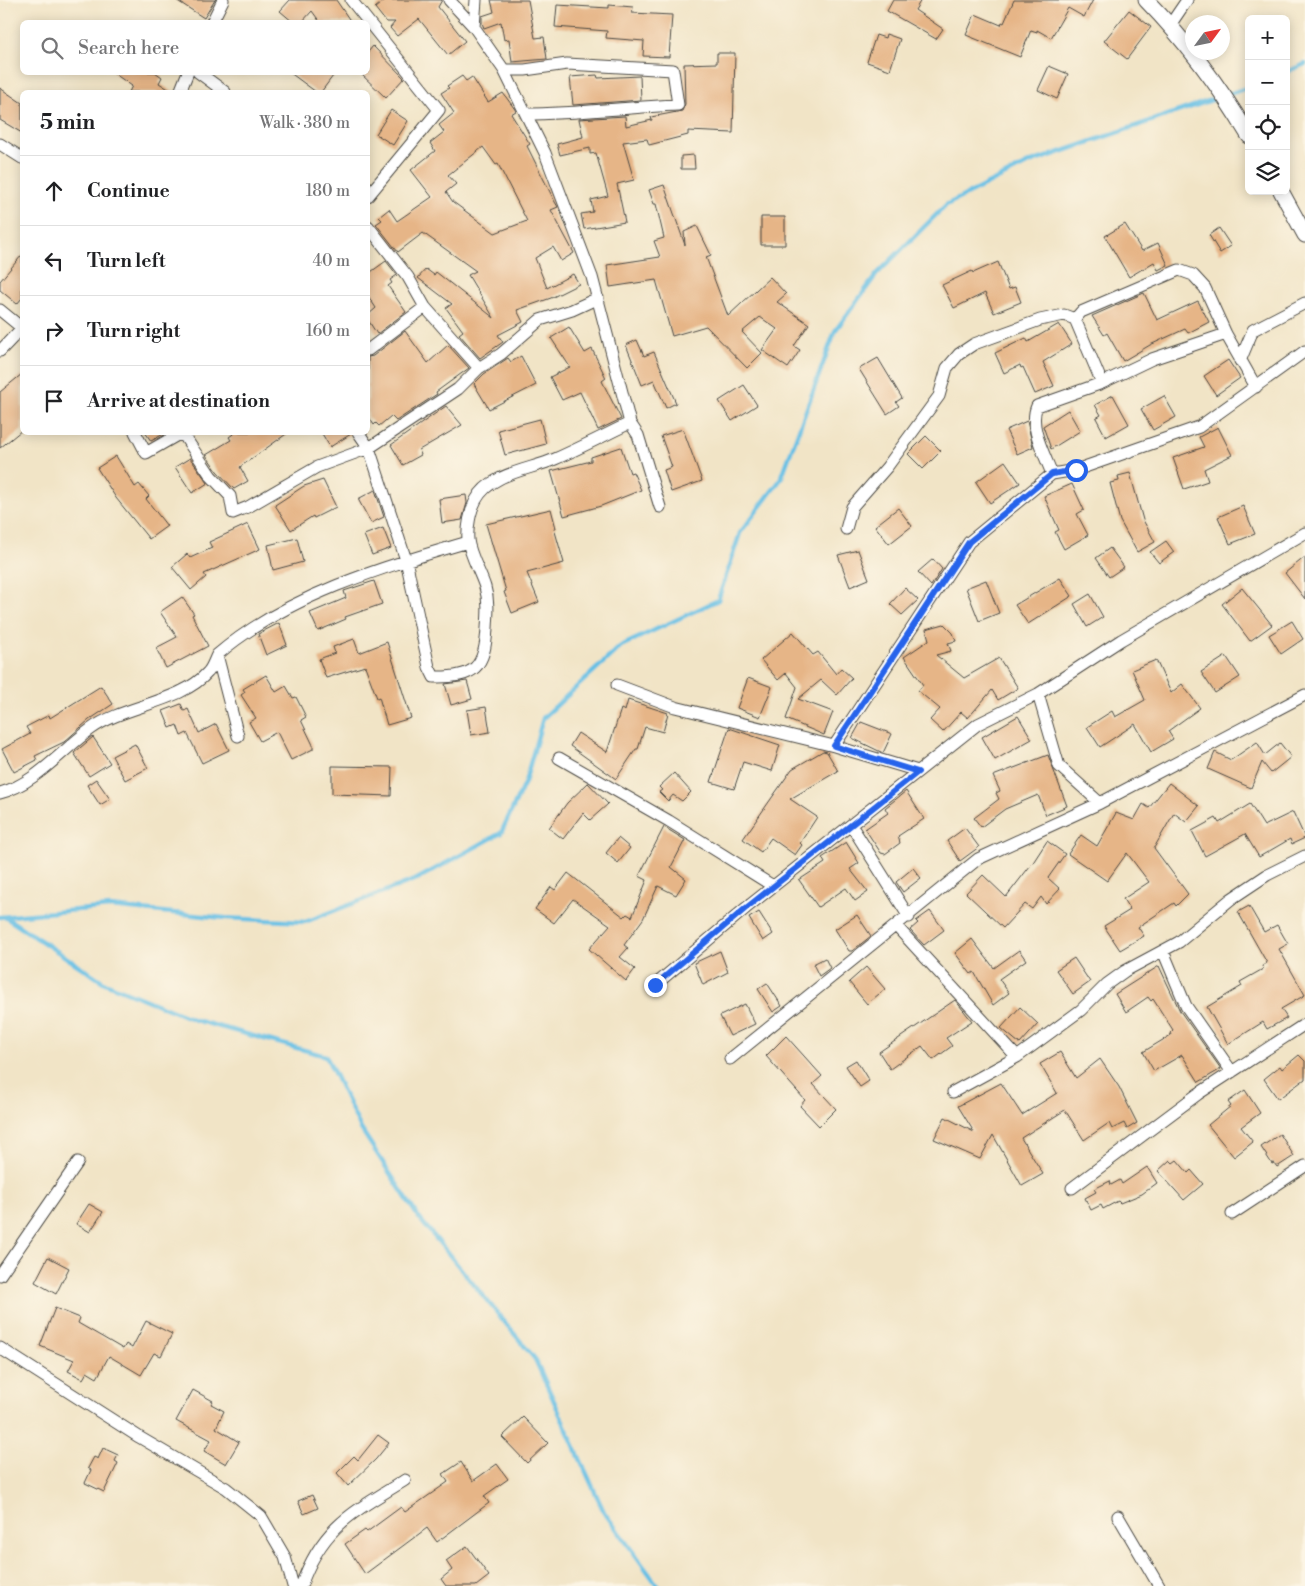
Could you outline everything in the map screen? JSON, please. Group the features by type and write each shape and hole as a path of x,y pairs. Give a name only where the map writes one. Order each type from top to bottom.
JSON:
{"street":[{"path":"213,20 223,0"},
{"path":"351,0 367,20"},
{"path":"1146,0 1170,25 1225,96 1245,129"},
{"path":"1170,25 1187,0"},
{"path":"453,4 476,2 474,27"},
{"path":"453,4 474,27 504,70 548,162 592,277 630,423 638,435 660,507"},
{"path":"370,24 439,110 370,194"},
{"path":"504,70 525,70 567,64 673,70 678,105 614,108 568,114 526,114"},
{"path":"181,90 187,75"},
{"path":"202,75 222,90"},
{"path":"0,144 20,157"},
{"path":"1283,195 1305,235"},
{"path":"370,229 408,277 425,307 480,368"},
{"path":"1075,319 1081,312 1179,270 1193,275 1205,288 1226,334 1256,387"},
{"path":"181,435 185,437 211,476 230,496 232,513 248,507 317,467 369,448 458,390 480,368 501,354 540,320 572,310 598,298"},
{"path":"1240,361 1253,330 1305,303"},
{"path":"370,348 425,307"},
{"path":"0,310 20,326"},
{"path":"846,529 852,507 887,467 939,396 946,368 958,354 974,344 1040,320 1064,315 1075,319 1102,383"},
{"path":"0,351 20,330"},
{"path":"1052,474 1036,430 1033,415 1038,406 1102,383 1152,360 1226,334"},
{"path":"834,746 969,542 1052,474 1076,470 1199,427 1305,351"},
{"path":"360,435 369,448 406,560 429,667 434,677 447,678 473,671 483,660 489,602 468,542 471,512 476,499 486,487 501,479 553,460 630,423"},
{"path":"137,435 146,452 177,435"},
{"path":"655,985 773,886 978,724 1038,694 1121,640 1305,533"},
{"path":"0,793 23,784 93,728 128,710 194,684 208,671 217,655 231,643 302,600 406,560 468,542"},
{"path":"217,655 238,736"},
{"path":"617,685 676,707 834,746 918,772"},
{"path":"1038,694 1059,766 1100,804"},
{"path":"730,1060 978,860 1100,804 1305,695"},
{"path":"559,758 669,821 773,886"},
{"path":"851,825 909,917"},
{"path":"953,1092 1016,1057 1082,1010 1107,984 1140,962 1164,951 1187,936 1231,899 1267,876 1305,856"},
{"path":"897,927 1016,1057"},
{"path":"1164,951 1186,1006 1232,1072"},
{"path":"1072,1188 1198,1094 1305,1024"},
{"path":"0,1275 78,1162"},
{"path":"1232,1214 1305,1166"},
{"path":"0,1348 139,1437 226,1488 261,1516 285,1557 293,1586"},
{"path":"301,1586 310,1562 318,1548 341,1522 347,1516 405,1480"},
{"path":"1118,1516 1159,1586"}],"building":[{"path":"176,0 215,0 204,18"},
{"path":"290,0 336,0 350,20 319,20 312,11 304,20 291,20 280,11"},
{"path":"385,0 442,0 438,7 465,41 448,55 419,19 397,36 390,28 395,22 386,22 375,8"},
{"path":"491,0 528,0 535,38 544,37 547,59 512,62 509,39 504,40 501,22 484,28 482,23 482,16 494,12"},
{"path":"893,0 921,0 915,10 943,29 936,39 887,11"},
{"path":"1014,0 1093,0 1084,17 1068,8 1051,38 1037,30 1037,32 1031,30 1020,57 966,35 975,14 1001,25 1002,22 1004,23"},
{"path":"557,5 609,8 609,5 633,7 632,13 672,15 669,57 643,56 644,41 606,38 607,31 555,27"},
{"path":"1129,10 1151,27 1127,59 1104,41"},
{"path":"886,34 900,39 890,70 867,62 876,35 885,38"},
{"path":"373,46 404,78 386,98 362,75 370,75 370,50"},
{"path":"717,53 735,53 733,133 688,131 688,135 649,145 647,139 623,142 634,180 617,184 625,222 584,229 581,214 593,212 591,200 608,196 596,153 590,154 590,148 560,155 557,144 583,137 579,119 625,116 626,126 652,120 651,117 682,111 685,104 684,64 717,63"},
{"path":"1049,66 1068,74 1057,99 1038,90"},
{"path":"116,75 159,75 162,77 159,83 170,90 130,90 132,86"},
{"path":"293,75 334,75 322,90 313,90"},
{"path":"597,75 598,78 640,76 641,100 573,105 570,77"},
{"path":"462,76 466,81 472,77 488,102 503,93 516,111 511,114 530,144 527,146 558,207 551,210 574,253 561,261 553,247 535,258 547,288 573,274 579,284 551,298 517,310 523,322 498,335 503,342 480,358 459,334 463,331 446,308 452,304 418,278 426,269 434,275 436,272 494,318 468,275 476,271 423,233 398,252 376,224 382,220 379,217 389,209 397,221 432,197 411,170 435,151 430,143 444,132 439,125 454,113 441,93 449,88 447,86","holes":["483,147 496,165 498,164 527,221 495,233 453,202 446,192 456,184 448,175"]},
{"path":"0,88 20,102 20,132 0,120"},
{"path":"391,110 408,121 393,145 376,134"},
{"path":"694,155 695,169 681,169 681,156"},
{"path":"664,185 685,245 684,232 697,226 711,255 706,257 728,316 770,277 786,294 777,302 809,324 794,346 800,350 788,368 762,350 777,329 760,317 742,332 762,353 747,368 706,326 672,336 656,280 610,287 607,265 660,257 654,241 664,238 656,204 654,204 649,190"},
{"path":"761,217 785,217 785,245 761,245"},
{"path":"1125,224 1142,251 1158,243 1168,265 1158,270 1154,262 1129,277 1105,236"},
{"path":"1219,228 1231,246 1220,253 1209,235"},
{"path":"20,257 20,300 17,304 0,290 0,281"},
{"path":"386,261 397,275 390,280 392,283 388,286 406,312 377,334 370,323 370,313 376,308 370,299 370,273"},
{"path":"998,262 1009,289 1015,287 1021,302 994,313 985,293 954,308 942,285 972,271 973,273"},
{"path":"1144,293 1157,320 1198,301 1209,322 1188,333 1185,329 1150,345 1123,361 1107,333 1104,335 1092,316"},
{"path":"1059,324 1072,344 1043,362 1054,386 1035,394 1023,367 1021,368 1020,365 1004,373 995,353 1026,338 1028,342"},
{"path":"569,327 585,353 592,349 606,378 602,381 621,419 598,430 580,392 562,400 550,377 570,367 551,338"},
{"path":"405,331 428,363 448,345 469,368 436,392 437,394 396,421 391,416 379,426 376,423 374,425 370,419 370,357"},
{"path":"637,340 644,356 654,352 676,403 666,408 654,380 642,385 626,345"},
{"path":"521,356 536,385 489,409 474,384 484,374 508,358 511,362"},
{"path":"878,358 902,398 896,402 899,406 887,414 859,369"},
{"path":"1228,360 1240,378 1216,395 1204,376"},
{"path":"20,376 20,432 0,448 0,392"},
{"path":"744,385 757,405 732,421 719,401"},
{"path":"1113,395 1129,424 1106,437 1096,418 1101,415 1095,405"},
{"path":"1164,396 1176,417 1153,430 1141,409"},
{"path":"446,406 462,425 419,450 421,455 403,465 391,445"},
{"path":"1068,410 1080,431 1051,449 1043,426"},
{"path":"540,419 546,444 505,455 498,430"},
{"path":"1027,421 1033,447 1017,454 1006,430"},
{"path":"1218,427 1232,455 1204,469 1208,481 1184,489 1173,458 1204,447 1199,437"},
{"path":"683,429 702,481 671,492 664,470 672,467 661,436"},
{"path":"147,435 162,435 151,441"},
{"path":"232,435 285,435 240,467 248,481 234,489 217,471 206,455 231,440 229,437"},
{"path":"323,435 349,435 330,447"},
{"path":"926,436 941,451 923,469 908,454"},
{"path":"621,447 630,473 633,472 641,490 601,506 564,516 551,471 591,461 591,457"},
{"path":"116,456 135,487 139,484 149,496 146,499 167,526 149,539 116,498 97,468"},
{"path":"190,458 208,483 192,493 175,467"},
{"path":"1005,461 1020,483 990,503 976,482"},
{"path":"1130,473 1143,520 1155,542 1137,552 1120,521 1110,483 1119,481 1118,476"},
{"path":"323,480 336,507 314,518 313,516 291,530 275,505 304,486"},
{"path":"1072,484 1084,510 1077,514 1088,535 1064,549 1055,532 1059,530 1044,496"},
{"path":"375,490 384,517 371,523 358,499"},
{"path":"466,495 467,503 462,520 442,523 439,499"},
{"path":"1243,506 1255,534 1230,544 1218,517"},
{"path":"898,508 912,526 889,544 875,526"},
{"path":"551,509 556,528 554,528 564,563 527,573 539,602 512,613 504,592 506,591 486,524"},
{"path":"248,524 260,549 204,574 206,577 191,590 172,567 187,554 190,558 212,548 209,542"},
{"path":"383,528 391,548 372,555 364,535"},
{"path":"297,538 303,562 273,570 268,545"},
{"path":"1166,541 1174,552 1159,563 1150,552"},
{"path":"1110,548 1124,567 1109,577 1096,558"},
{"path":"858,550 869,579 850,587 838,555"},
{"path":"1305,557 1305,599 1285,573"},
{"path":"933,559 942,569 931,586 918,572"},
{"path":"1060,578 1072,596 1028,624 1015,605"},
{"path":"986,580 999,613 979,621 966,588"},
{"path":"374,581 382,604 345,617 346,619 318,631 310,613 346,598 344,591"},
{"path":"905,588 918,600 902,615 890,604"},
{"path":"1242,588 1272,625 1250,641 1222,604"},
{"path":"1090,594 1103,617 1087,627 1074,604"},
{"path":"182,597 194,614 192,615 208,646 166,668 156,648 177,637 160,612"},
{"path":"1292,621 1303,639 1281,654 1269,635"},
{"path":"279,623 287,645 266,655 258,634"},
{"path":"944,624 953,633 956,641 948,643 951,651 936,655 964,678 999,658 1018,688 998,700 992,690 968,718 961,712 943,732 930,720 940,709 918,691 923,685 904,657 929,640 926,629"},
{"path":"793,632 813,655 818,652 836,674 841,668 852,678 837,695 821,680 798,699 833,712 824,735 786,719 797,687 786,673 778,680 761,660"},
{"path":"354,639 359,653 387,642 411,718 387,725 379,697 377,698 365,666 326,678 319,659 335,653 333,647"},
{"path":"1226,656 1240,677 1215,693 1201,672"},
{"path":"1156,660 1171,693 1182,684 1200,708 1168,731 1173,739 1151,752 1135,724 1100,747 1087,727 1112,711 1115,717 1145,700 1132,670"},
{"path":"266,675 276,692 286,686 293,698 296,697 306,717 301,720 313,745 313,749 291,760 277,732 260,741 249,722 256,718 241,695 245,692 243,689"},
{"path":"748,678 772,687 760,717 737,708"},
{"path":"467,681 472,699 451,705 445,684"},
{"path":"101,686 113,704 89,720 64,742 35,756 37,760 14,772 2,749 30,734 26,727 49,715 50,718"},
{"path":"628,700 668,713 663,732 645,727 638,749 636,749 616,779 570,746 578,733 607,752 621,709 625,711"},
{"path":"181,704 184,711 188,709 199,733 216,724 229,750 202,763 187,733 181,736 177,725 170,728 163,711"},
{"path":"486,707 490,732 471,735 467,710"},
{"path":"1018,716 1032,739 995,760 982,737"},
{"path":"861,722 892,734 883,753 852,738"},
{"path":"729,728 780,745 772,771 743,762 734,789 711,782"},
{"path":"93,737 110,763 89,776 74,753"},
{"path":"1257,742 1265,755 1280,743 1291,757 1271,773 1262,762 1251,788 1208,769 1215,752 1231,760"},
{"path":"135,744 148,768 125,780 112,756"},
{"path":"823,751 827,752 838,771 790,799 817,817 800,843 802,845 795,855 771,838 761,852 743,839 792,769"},
{"path":"1048,755 1067,806 1046,815 1038,795 1005,809 981,827 974,818 999,799 996,793 1000,791 993,776"},
{"path":"332,766 392,767 391,796 332,794"},
{"path":"674,773 691,792 682,801 673,795 668,801 659,792 662,790 659,787"},
{"path":"96,779 110,799 100,805 87,785"},
{"path":"588,783 608,804 590,820 583,813 563,839 549,828 567,803"},
{"path":"1169,783 1199,806 1186,822 1174,813 1154,848 1188,894 1176,906 1174,903 1138,927 1144,936 1120,950 1104,926 1130,910 1123,899 1149,882 1127,853 1107,881 1068,854 1081,835 1097,846 1116,813 1134,820 1143,804 1149,808"},
{"path":"906,791 924,819 898,836 900,843 885,854 881,853 865,829 888,813 885,808"},
{"path":"1250,804 1264,826 1293,812 1305,838 1292,844 1290,839 1259,857 1245,834 1205,856 1192,831 1216,818 1219,823"},
{"path":"664,827 685,840 671,867 686,879 676,895 658,886 643,919 624,945 628,948 620,957 635,969 626,981 589,949 610,925 573,899 554,923 535,909 551,887 555,890 568,873 624,917 627,914 632,917 647,880 639,876"},
{"path":"965,828 979,847 960,861 947,841"},
{"path":"618,838 630,848 618,863 606,853"},
{"path":"1047,841 1065,854 1048,878 1060,889 1046,904 1041,897 1032,909 1025,904 1003,928 966,893 983,875 1006,897"},
{"path":"846,842 859,863 850,869 868,892 855,901 846,888 818,907 799,880 825,863 822,858"},
{"path":"913,868 921,878 903,892 896,882"},
{"path":"1249,906 1264,932 1277,925 1288,944 1279,949 1305,995 1281,1009 1287,1018 1267,1029 1263,1022 1228,1044 1207,1007 1242,986 1240,982 1263,969 1262,966 1267,963 1238,912"},
{"path":"930,911 944,930 924,945 910,930 918,923 916,921"},
{"path":"759,912 773,934 763,941 749,918"},
{"path":"857,915 871,936 852,951 849,951 835,929"},
{"path":"972,939 994,968 1019,950 1026,960 999,979 1009,993 993,1005 974,972 971,974 955,953"},
{"path":"720,951 728,972 703,985 694,963"},
{"path":"825,958 830,968 819,976 813,964"},
{"path":"1074,958 1090,982 1073,994 1056,970"},
{"path":"1159,966 1180,1011 1221,1069 1199,1082 1182,1055 1154,1071 1143,1052 1171,1035 1170,1033 1173,1030 1153,999 1151,1001 1148,997 1126,1012 1115,994"},
{"path":"866,967 885,989 867,1004 849,982"},
{"path":"767,983 782,1006 773,1012 758,989"},
{"path":"955,1000 972,1021 946,1038 952,1046 933,1060 922,1046 890,1069 879,1052"},
{"path":"745,1004 755,1024 730,1036 720,1016"},
{"path":"1020,1007 1038,1024 1020,1044 1001,1028"},
{"path":"786,1036 822,1076 813,1084 836,1109 819,1126 800,1106 805,1100 766,1056"},
{"path":"1060,1052 1076,1078 1100,1059 1119,1087 1137,1123 1127,1129 1124,1123 1112,1129 1109,1123 1084,1140 1065,1110 1021,1138 1043,1174 1022,1186 993,1135 980,1159 934,1139 945,1117 974,1132 958,1106 1001,1083 1022,1115 1057,1093 1040,1064"},
{"path":"1299,1055 1305,1061 1305,1079 1278,1099 1264,1079 1280,1066 1282,1069"},
{"path":"856,1060 869,1081 860,1087 846,1066"},
{"path":"1245,1090 1260,1113 1241,1127 1253,1142 1234,1157 1208,1125 1231,1106 1228,1102"},
{"path":"1280,1134 1294,1156 1277,1167 1274,1163 1272,1164 1261,1147"},
{"path":"1170,1160 1173,1163 1177,1160 1188,1173 1191,1170 1203,1184 1184,1200 1158,1171"},
{"path":"1147,1167 1157,1183 1142,1194 1120,1203 1118,1201 1103,1209 1101,1205 1091,1210 1085,1198 1096,1192 1094,1189 1110,1181 1111,1185 1120,1180 1122,1184"},
{"path":"89,1204 103,1212 90,1232 76,1224"},
{"path":"48,1257 69,1268 56,1294 35,1282"},
{"path":"55,1308 80,1318 78,1323 123,1349 126,1344 132,1348 146,1321 172,1334 161,1356 154,1353 141,1375 109,1356 97,1378 87,1372 83,1379 68,1371 74,1360 40,1346"},
{"path":"193,1390 213,1401 211,1404 224,1411 216,1428 239,1442 226,1464 204,1451 211,1440 176,1421"},
{"path":"523,1417 548,1443 527,1463 502,1437"},
{"path":"378,1435 389,1443 376,1459 348,1486 337,1473 354,1456 358,1460"},
{"path":"103,1448 118,1455 115,1461 118,1463 104,1492 85,1483 91,1470 88,1468 94,1457 98,1459"},
{"path":"461,1462 473,1481 497,1464 508,1479 484,1496 489,1503 437,1542 427,1528 365,1574 345,1544 365,1530 367,1532 401,1507 405,1512 448,1482 443,1474"},
{"path":"312,1495 318,1508 304,1514 298,1501"},
{"path":"467,1546 489,1576 476,1586 446,1586 441,1579 452,1570 446,1561"}],"waterway":[{"path":"1290,70 1305,64"},
{"path":"0,917 110,907 225,918 305,922 417,879 501,833 525,782 543,718 621,646 718,600 740,533 781,479 835,331 877,274 946,205 1029,163 1245,88"},
{"path":"5,917 105,983 195,1020 326,1056 361,1129 419,1218 535,1359 604,1512 658,1586"}],"route":[{"path":"655,985 746,908 918,772 834,746 969,542 1052,474 1076,470"}]}
